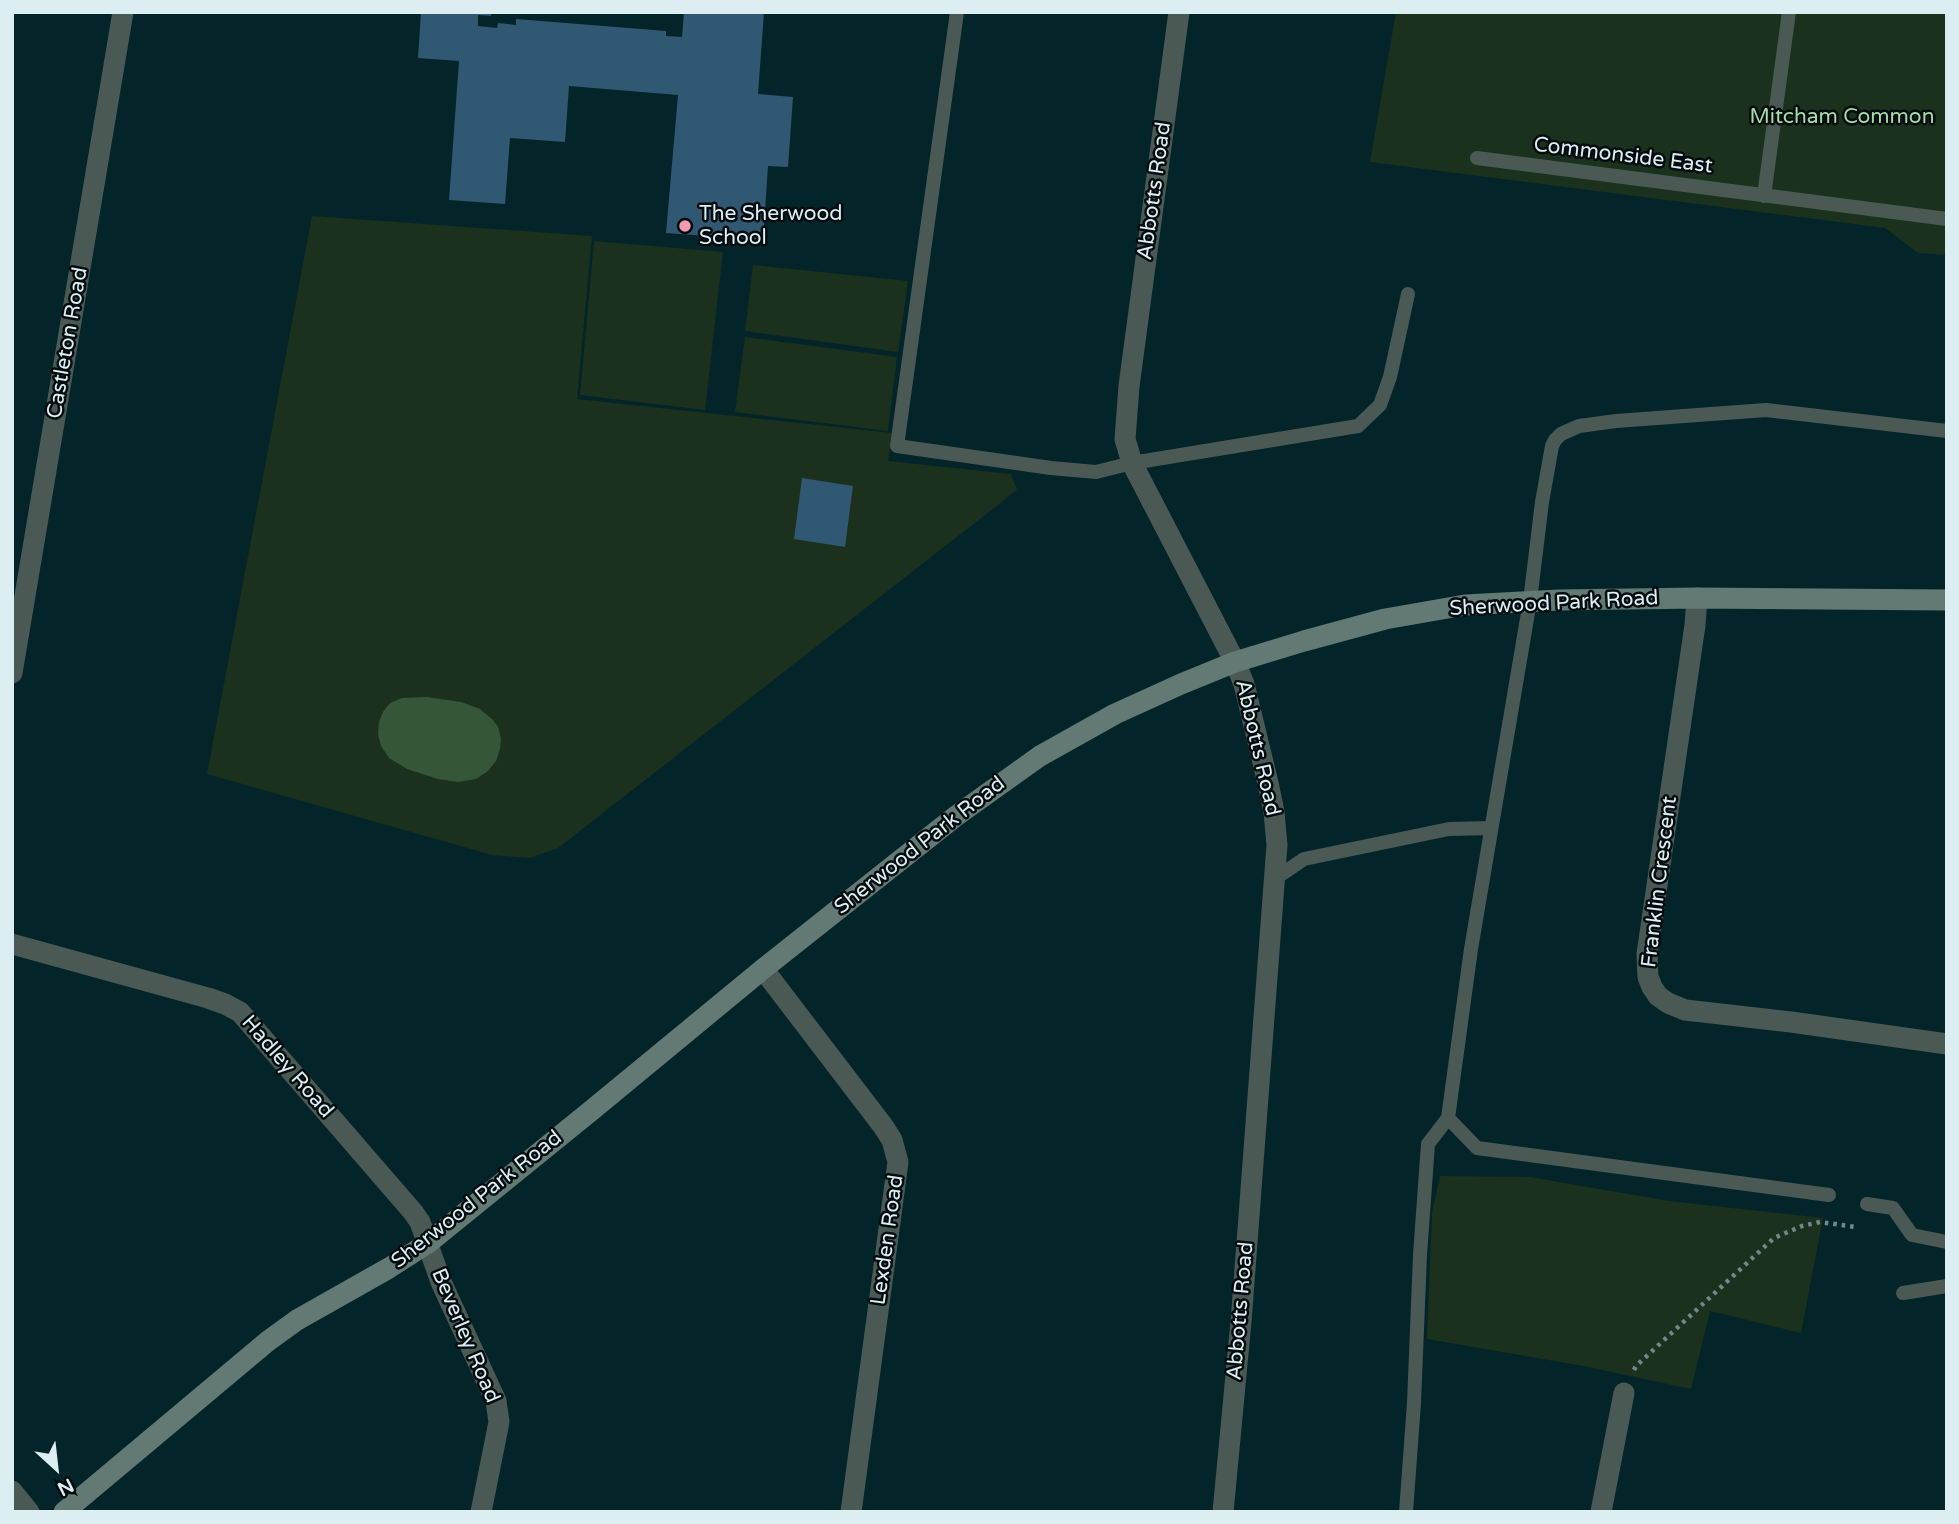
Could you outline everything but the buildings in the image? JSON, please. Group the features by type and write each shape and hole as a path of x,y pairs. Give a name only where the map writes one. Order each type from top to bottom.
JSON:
{"street":[{"name":"Castleton Road","path":"12,673 123,12"},
{"name":"Abbotts Road","path":"1179,12 1129,386 1125,439 1132,463 1236,662 1244,684 1274,812 1277,845 1240,1336 1223,1512"},
{"name":"Sherwood Park Road","path":"64,1512 268,1341 297,1320 428,1243 763,969 956,816 1040,756 1115,714 1236,662 1385,619 1465,605 1697,598 1947,600"},
{"name":"Franklin Crescent","path":"1697,598 1647,954 1648,977 1652,987 1658,996 1668,1003 1685,1010 1947,1044"},
{"name":"Hadley Road","path":"12,944 208,998 240,1013 413,1212 428,1243"},
{"name":"Lexden Road","path":"763,969 883,1126 892,1140 898,1162 851,1512"},
{"name":"Beverley Road","path":"428,1243 440,1282 496,1401 499,1422 481,1512"},
{"path":"1601,1512 1623,1393"},
{"path":"12,1491 29,1512"}],"lane":[{"path":"957,12 897,446 1096,472 1132,463 1358,426 1380,405 1390,377 1408,294"},
{"path":"1764,196 1789,12"},
{"name":"Commonside East","path":"1477,158 1947,219"},
{"path":"1406,1512 1428,1144 1448,1118 1471,949 1530,601 1542,502 1555,440 1579,426 1766,410 1947,431"},
{"path":"1276,878 1304,859 1449,829 1491,828"},
{"path":"1448,1118 1477,1148 1829,1195"},
{"path":"1867,1204 1893,1208 1912,1235 1947,1242"},
{"path":"1903,1293 1947,1286"}],"path":[{"path":"1623,1393 1636,1366 1774,1238 1802,1226 1820,1222 1860,1227"}],"green space":[{"name":"Mitcham Common","path":"1396,12 1947,12 1947,255 1918,253 1885,228 1370,162"},
{"path":"312,216 592,236 577,399 892,433 888,461 1011,474 1017,490 558,848 530,858 492,855 207,774"},
{"path":"594,241 723,252 705,410 580,395"},
{"path":"753,265 908,281 898,352 745,331"},
{"path":"745,337 897,357 888,431 735,412"},
{"path":"427,697 461,702 480,709 493,720 501,739 496,761 488,771 476,779 458,782 407,769 389,758 381,746 378,734 383,712 390,703 402,698"},
{"path":"1440,1176 1530,1177 1669,1201 1823,1218 1801,1333 1710,1311 1691,1389 1583,1366 1427,1339 1432,1213"}],"place":[{"name":"The Sherwood School","path":"685,226"}]}
